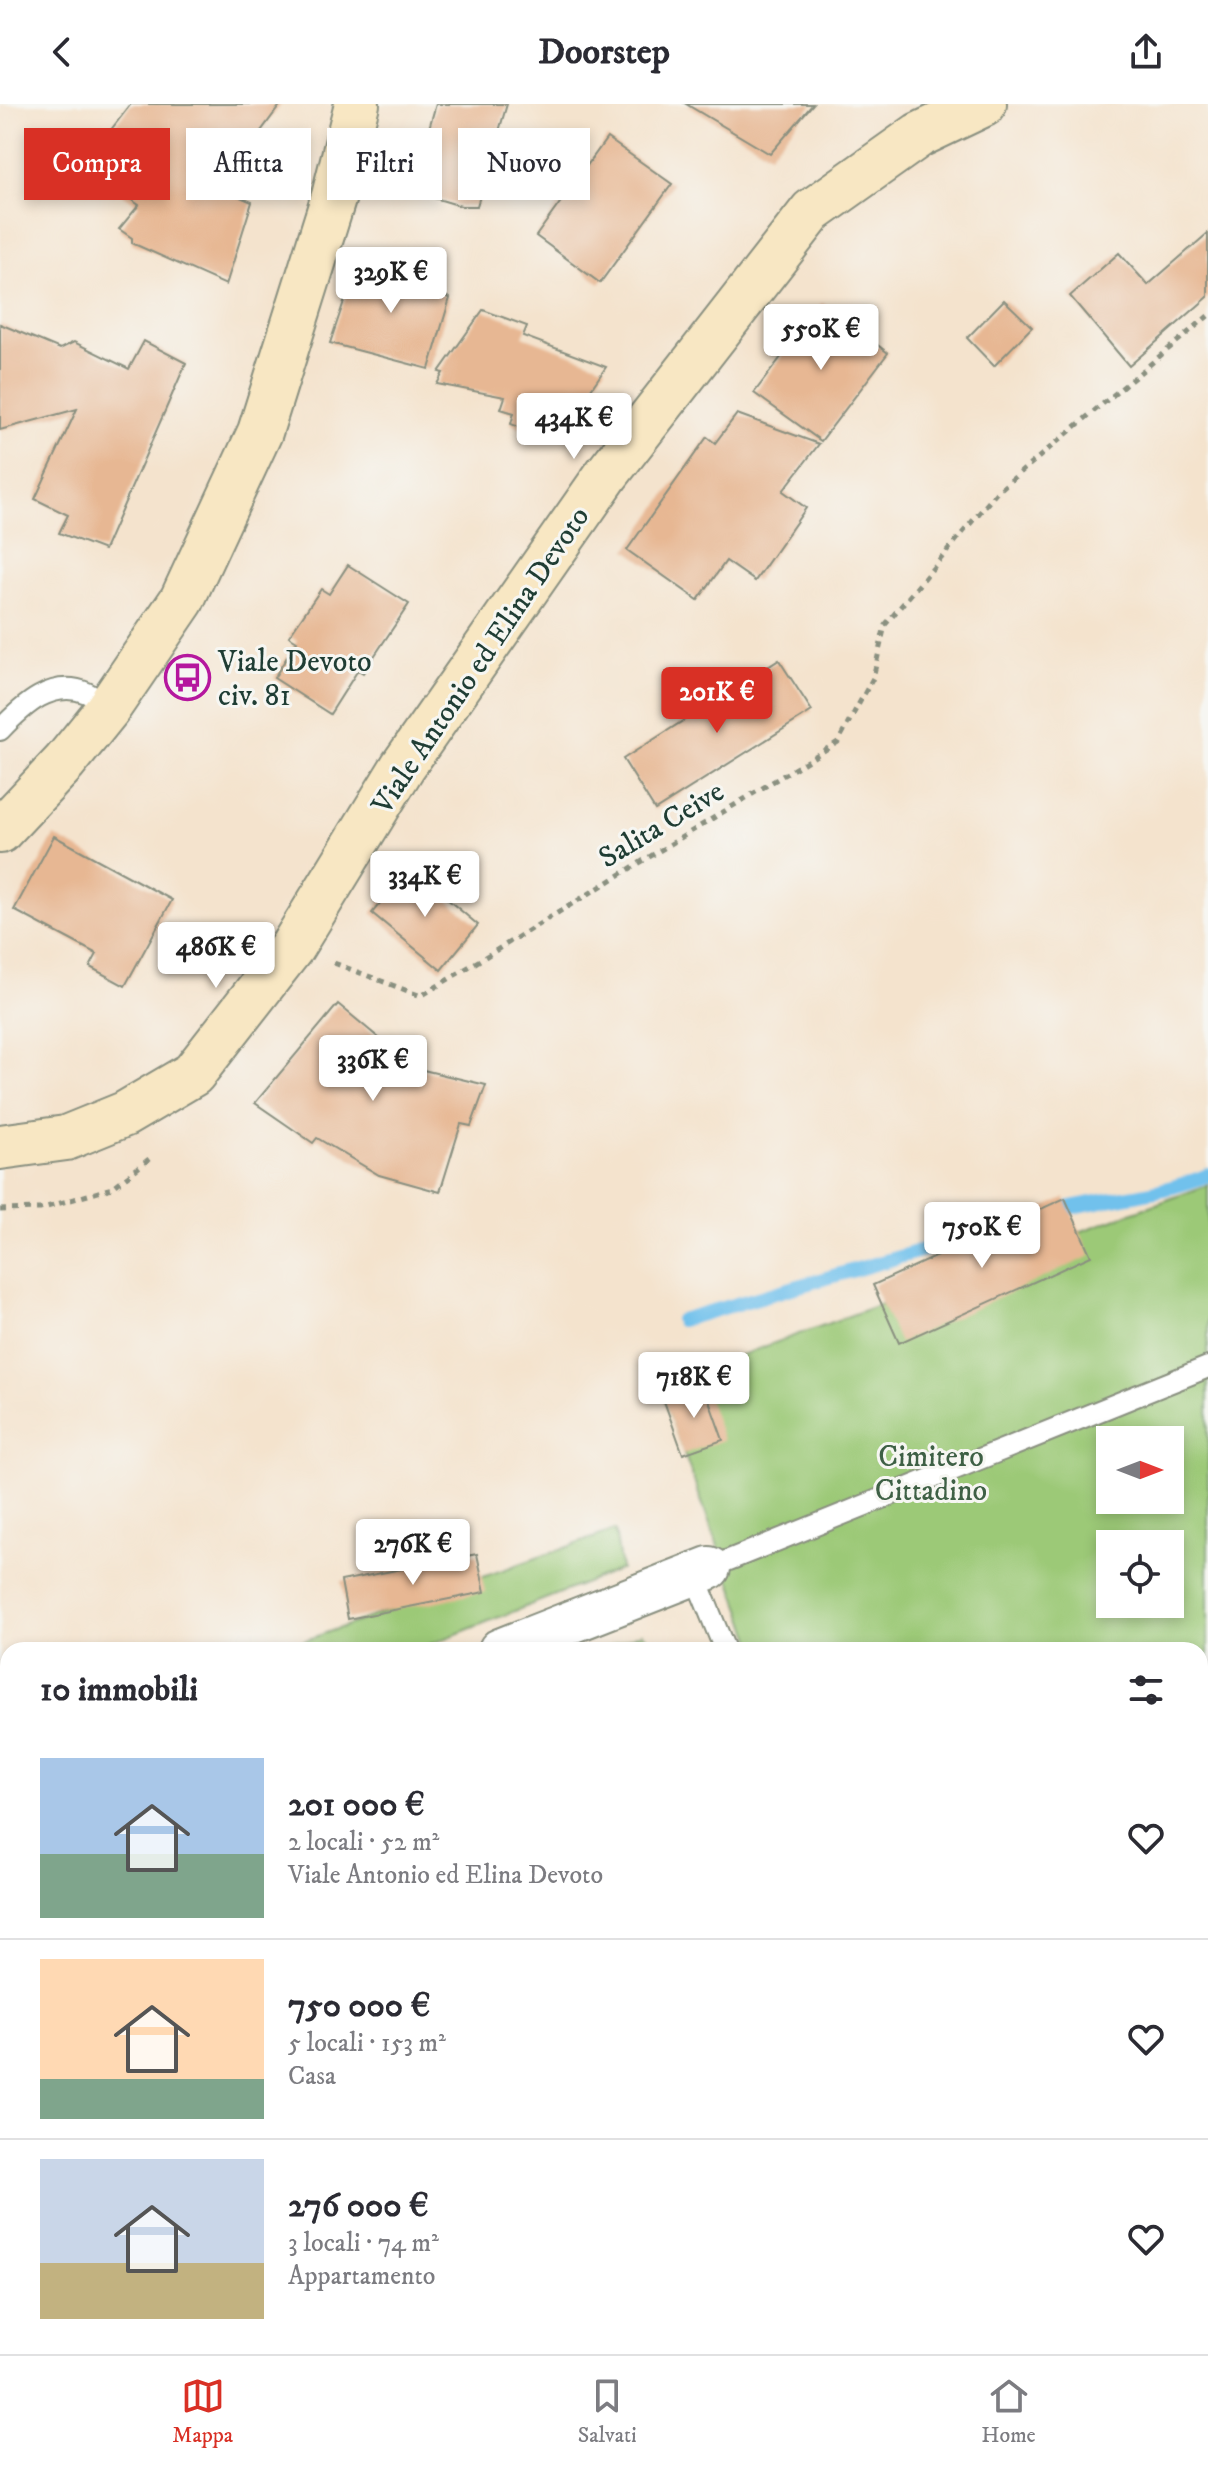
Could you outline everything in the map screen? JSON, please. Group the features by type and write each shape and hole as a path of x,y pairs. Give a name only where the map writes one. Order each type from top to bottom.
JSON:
{"street":[{"path":"0,831 65,762 107,710 182,600 260,432 334,196 357,104"},
{"name":"Viale Antonio ed Elina Devoto","path":"0,1147 66,1138 125,1114 193,1074 292,947 403,766 607,474 812,211 919,135 984,104"},
{"path":"520,1642 702,1571"}],"lane":[{"path":"0,730 18,711 40,695 64,687 89,694 107,710"},
{"path":"723,1642 702,1571 1208,1367"}],"path":[{"name":"Salita Ceive","path":"292,947 421,996 838,742 873,678 885,625 997,492 1208,316"}],"green space":[{"name":"Cimitero Cittadino","path":"1208,1185 1208,1642 753,1642 659,1385"},
{"path":"615,1530 621,1569 436,1642 300,1642"},
{"path":"642,1633 652,1642 620,1642"}],"building":[{"path":"131,104 281,104 263,128 186,128 186,200 252,202 226,285 132,243 132,238 119,229 139,205 132,200 170,200 170,128 112,128"},
{"path":"436,104 507,104 500,128 458,128 458,200 479,200 477,206 461,206 441,200 442,128 429,128"},
{"path":"686,104 813,104 770,154"},
{"path":"607,138 672,184 600,283 536,236 562,200 590,200 590,161"},
{"path":"1208,233 1208,297 1129,366 1070,296 1119,253 1148,285"},
{"path":"359,257 435,284 432,291 450,298 429,369 330,343"},
{"path":"1004,300 1032,327 994,366 967,338"},
{"path":"822,303 888,353 821,441 754,393"},
{"path":"483,310 527,326 523,336 606,367 578,408 568,403 551,440 511,424 514,413 501,409 505,397 437,384 443,373 439,372"},
{"path":"0,324 60,349 74,342 129,369 144,341 186,363 104,550 59,533 68,515 35,499 77,409 0,430"},
{"path":"737,414 819,444 783,491 806,508 755,581 726,561 698,600 627,550 707,437 715,443"},
{"path":"348,565 409,604 363,673 358,670 330,714 274,678 297,641 289,636 321,589 329,594"},
{"path":"779,660 812,711 655,810 623,759"},
{"path":"54,836 172,900 125,986 90,967 97,954 14,910"},
{"path":"409,867 478,925 441,970 372,913"},
{"path":"338,1004 415,1068 486,1085 471,1126 461,1124 440,1192 379,1175 317,1138 313,1143 255,1103"},
{"path":"1065,1198 1091,1256 899,1343 873,1285"},
{"path":"704,1387 723,1440 683,1454 664,1401"},
{"path":"477,1554 485,1592 348,1619 341,1581"}],"waterway":[{"path":"1053,1212 1170,1188 1208,1175"},
{"path":"681,1320 1010,1225"}],"place":[{"name":"Viale Devoto civ. 81","path":"187,678"}]}
